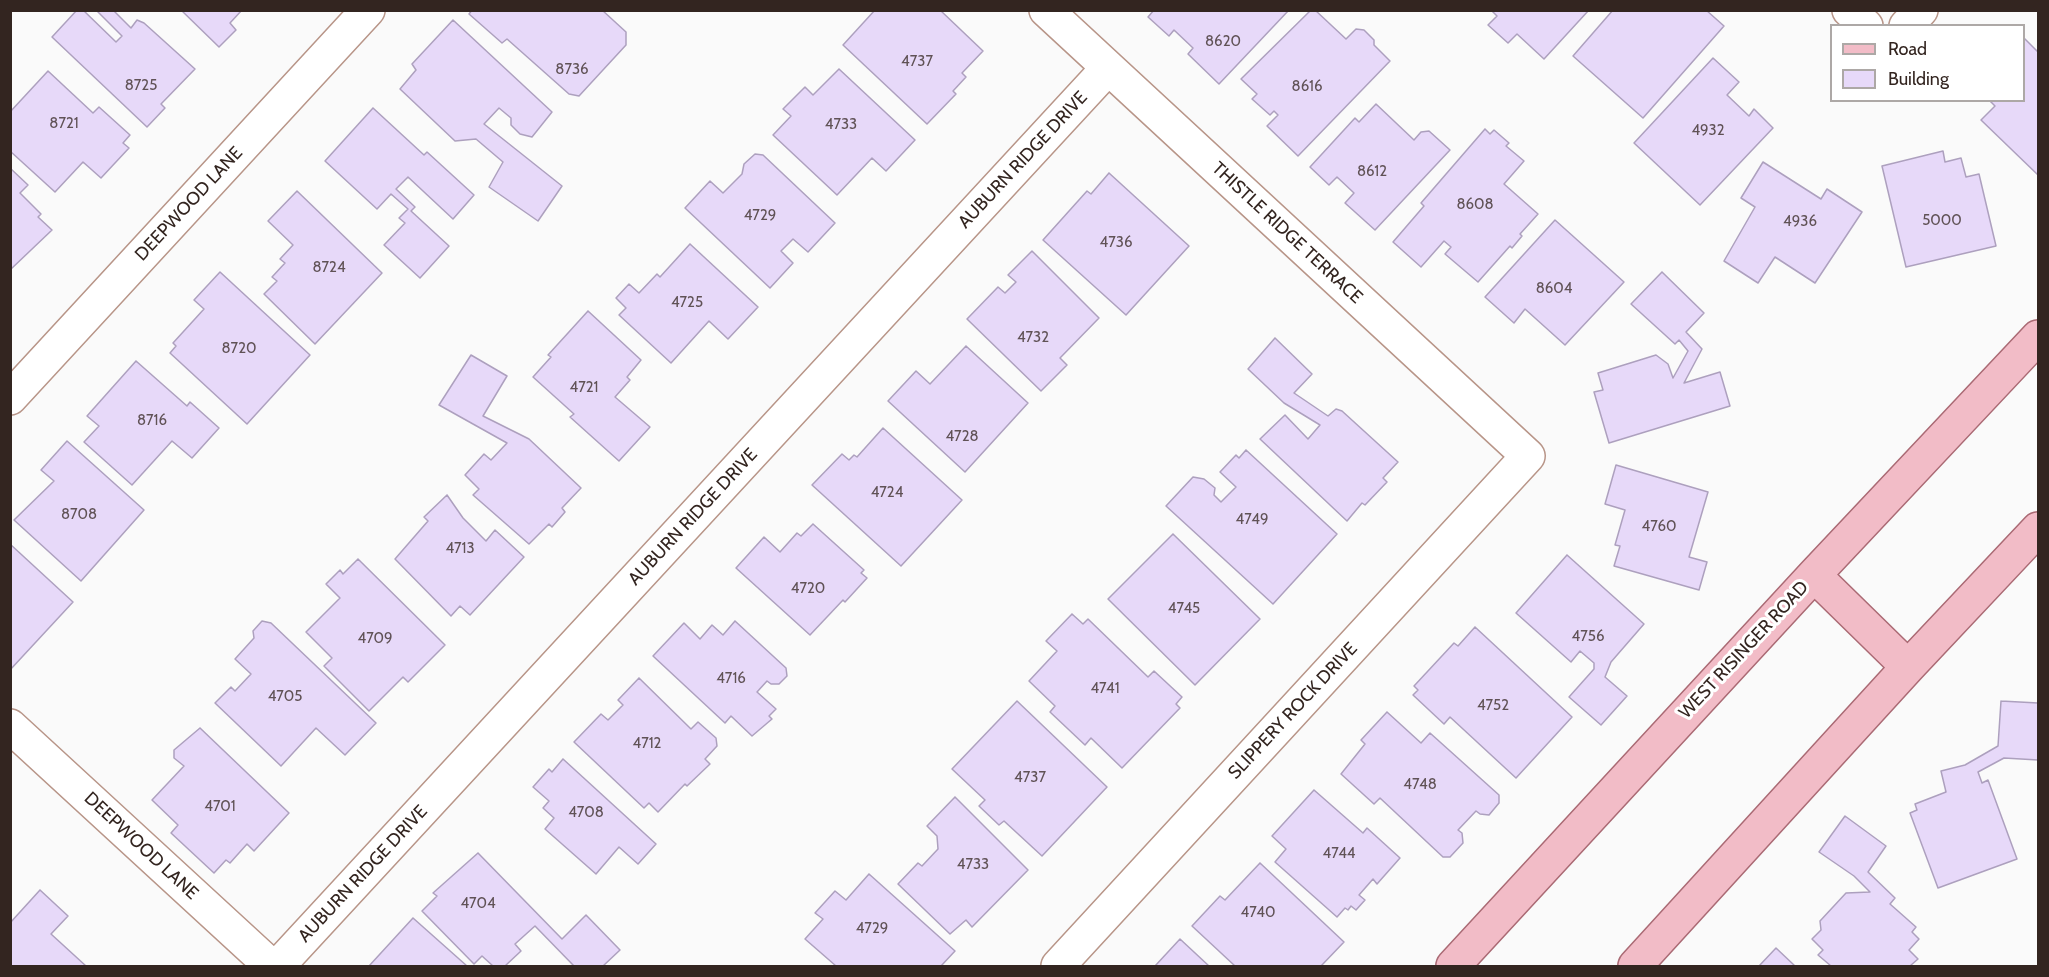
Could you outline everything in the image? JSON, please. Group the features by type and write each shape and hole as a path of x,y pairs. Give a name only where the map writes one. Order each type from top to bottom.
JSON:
{"main road":[{"name":"WEST RISINGER ROAD","path":"1453,966 1814,575 2038,337"},
{"path":"1635,966 1908,667 2038,529"},
{"path":"1814,575 1908,667"}],"street":[{"name":"DEEPWOOD LANE","path":"10,398 368,10"},
{"name":"THISTLE RIDGE TERRACE","path":"1046,10 1528,456"},
{"path":"1849,10 1864,24"},
{"path":"1908,24 1921,10"},
{"name":"AUBURN RIDGE DRIVE","path":"278,966 1108,68"},
{"name":"SLIPPERY ROCK DRIVE","path":"1058,966 1528,456"},
{"name":"DEEPWOOD LANE","path":"10,726 271,966"}],"building":[{"path":"77,10 83,10 116,42 122,36 96,10 113,10 131,28 137,20 144,23 195,69 161,104 165,108 147,127 52,37"},
{"path":"181,10 242,10 230,23 236,30 219,47"},
{"path":"472,10 602,10 626,32 626,45 579,96 569,94 507,39 502,43 469,14"},
{"path":"875,10 940,10 983,51 962,73 966,77 953,91 956,94 927,124 843,45"},
{"path":"1154,10 1289,10 1219,84 1188,54 1193,48 1174,30 1169,36 1148,17"},
{"path":"1311,10 1315,10 1346,39 1356,29 1364,30 1374,40 1374,45 1390,61 1298,156 1267,126 1278,115 1274,111 1270,115 1252,99 1257,94 1241,79"},
{"path":"1491,10 1589,10 1544,59 1517,34 1508,43 1488,25 1497,16"},
{"path":"1613,10 1706,10 1724,26 1643,118 1573,56"},
{"path":"453,20 552,112 532,137 520,134 511,125 511,118 499,108 484,124 562,186 538,221 489,187 503,162 476,139 455,141 400,89 416,70 412,64"},
{"path":"2025,39 2038,52 2038,175 1981,120 1995,106 1991,102 2025,102"},
{"path":"1713,58 1739,82 1727,95 1749,116 1754,109 1773,128 1700,205 1634,143"},
{"path":"839,69 915,140 886,171 872,158 837,195 773,135 791,116 783,109 805,87 813,95"},
{"path":"48,71 93,113 99,107 130,135 123,143 129,148 101,178 83,162 55,192 10,151 10,112"},
{"path":"1376,104 1414,140 1421,132 1429,131 1450,150 1375,230 1345,203 1354,193 1337,177 1329,185 1310,167 1355,118 1359,122"},
{"path":"373,108 424,155 427,152 474,195 453,219 408,177 396,189 415,207 411,211 449,246 420,278 384,245 405,223 399,218 408,209 391,194 377,209 325,161"},
{"path":"1485,129 1490,134 1494,130 1509,143 1506,146 1524,161 1504,184 1538,214 1520,234 1522,236 1512,248 1510,246 1478,282 1445,254 1451,247 1444,241 1421,267 1393,242 1424,206 1421,203"},
{"path":"1943,151 1945,162 1961,158 1966,177 1979,174 1996,246 1906,267 1882,166"},
{"path":"755,154 763,155 835,223 808,252 793,239 781,251 793,263 770,288 685,208 710,181 723,193 742,174 744,164"},
{"path":"1763,162 1821,199 1827,189 1862,212 1815,283 1775,257 1758,283 1724,261 1755,207 1741,198"},
{"path":"10,168 28,185 20,193 41,214 38,217 52,230 10,270"},
{"path":"1109,173 1189,246 1126,315 1043,240 1087,191 1091,194"},
{"path":"297,191 382,273 315,344 264,294 277,281 272,277 285,263 280,259 293,245 268,221"},
{"path":"1555,220 1624,282 1565,345 1525,309 1514,323 1485,297"},
{"path":"690,244 758,307 728,339 709,321 671,363 619,315 626,308 616,298 629,284 639,293 657,274 660,277"},
{"path":"1032,251 1099,318 1060,358 1067,365 1041,391 967,319 998,287 1005,293 1016,282 1008,275"},
{"path":"220,272 310,355 247,424 170,353 176,346 173,343 204,309 194,300"},
{"path":"1662,272 1704,313 1686,332 1702,349 1684,383 1720,372 1730,406 1609,443 1594,392 1603,390 1598,373 1656,355 1668,364 1673,378 1688,351 1679,340 1675,344 1631,304"},
{"path":"588,311 641,360 627,377 630,380 615,397 650,427 619,461 570,417 574,414 533,377 551,357 548,355"},
{"path":"1275,338 1312,374 1294,393 1328,416 1336,409 1342,411 1398,462 1383,478 1387,482 1365,505 1362,503 1347,521 1260,439 1285,415 1308,439 1320,425 1284,403 1248,369"},
{"path":"966,346 1028,403 965,472 888,401 916,371 930,384"},
{"path":"471,355 507,376 483,416 529,439 581,488 562,508 565,512 552,527 549,524 529,544 473,495 479,489 465,475 484,454 491,460 507,443 439,405"},
{"path":"136,361 187,406 190,402 219,428 192,458 172,441 132,485 84,442 99,426 87,416"},
{"path":"883,428 962,500 901,566 812,485 842,454 849,460 854,455 857,457"},
{"path":"67,441 144,510 81,581 14,520 54,481 41,470"},
{"path":"1246,450 1337,534 1273,604 1166,506 1193,477 1204,479 1215,488 1214,495 1221,502 1236,487 1220,472 1236,455 1239,458"},
{"path":"1616,465 1708,492 1689,557 1707,562 1699,590 1614,566 1620,546 1615,545 1625,510 1605,504"},
{"path":"447,495 463,518 486,541 495,530 524,557 470,615 460,606 451,616 395,559 428,521 424,517"},
{"path":"813,524 864,570 861,573 867,578 810,635 736,568 764,537 780,552 797,533 801,536"},
{"path":"1173,534 1260,619 1195,685 1108,599"},
{"path":"10,544 73,602 10,670"},
{"path":"1567,555 1644,624 1611,662 1605,677 1627,696 1601,725 1569,697 1594,669 1594,663 1580,651 1571,662 1516,613"},
{"path":"358,559 445,645 408,682 403,677 369,711 324,666 332,658 306,632 340,598 326,584 340,570 343,574"},
{"path":"1072,614 1083,624 1088,619 1148,677 1154,671 1182,697 1176,704 1180,708 1122,768 1091,738 1085,745 1050,712 1055,706 1029,681 1057,651 1046,641"},
{"path":"262,621 271,623 376,723 345,755 316,728 281,766 215,703 231,687 235,691 251,674 235,659 254,638 253,631"},
{"path":"735,621 786,668 787,676 779,684 771,684 767,681 757,692 776,709 769,716 772,719 752,736 731,716 725,723 653,656 684,623 700,639 712,625 723,635"},
{"path":"1475,627 1572,717 1516,778 1450,717 1444,724 1413,695 1418,690 1414,686 1454,643 1458,646"},
{"path":"639,678 691,729 698,722 716,738 717,746 705,759 710,764 687,786 685,784 658,812 649,803 644,808 574,742 601,714 608,720 623,705 618,700"},
{"path":"1017,701 1107,787 1042,856 1004,821 999,825 979,806 985,800 952,769"},
{"path":"2001,701 2038,703 2038,760 2004,758 1978,772 1982,783 1988,780 2017,859 1938,888 1910,813 1917,810 1915,804 1946,792 1941,771 1965,765 1998,746"},
{"path":"1387,712 1421,743 1430,733 1499,795 1499,803 1489,815 1476,811 1458,830 1462,833 1463,843 1450,857 1443,857 1380,798 1374,804 1341,774 1365,744 1361,740"},
{"path":"200,728 289,813 254,851 247,844 230,863 226,860 214,873 171,833 178,825 152,800 184,766 174,758 174,750"},
{"path":"563,759 656,844 638,864 619,847 596,874 545,829 554,818 543,808 549,801 533,787 549,769 552,772"},
{"path":"1314,790 1363,833 1367,828 1400,858 1377,884 1373,879 1359,895 1365,900 1356,910 1351,906 1348,910 1345,908 1337,917 1275,862 1286,849 1272,836"},
{"path":"955,797 1028,870 972,927 966,920 950,934 898,884 918,863 922,866 938,849 937,836 927,826"},
{"path":"1845,816 1886,846 1868,872 1895,898 1890,904 1916,927 1912,932 1919,939 1909,950 1918,959 1910,966 1831,966 1818,955 1823,950 1812,939 1821,930 1820,921 1846,893 1870,892 1854,876 1819,852"},
{"path":"478,853 562,939 586,915 620,950 603,966 574,966 535,926 515,944 521,951 505,966 493,966 482,956 474,964 422,911 437,896 433,893"},
{"path":"1260,863 1344,942 1321,966 1235,966 1192,926 1220,896 1225,900"},
{"path":"869,874 955,951 941,966 836,966 805,939 823,919 815,913 835,891 846,900"},
{"path":"40,890 68,916 51,934 86,966 10,966 10,923"},
{"path":"413,918 467,966 369,966"},
{"path":"1180,939 1209,966 1155,966"},
{"path":"1776,948 1795,966 1759,966"}]}
